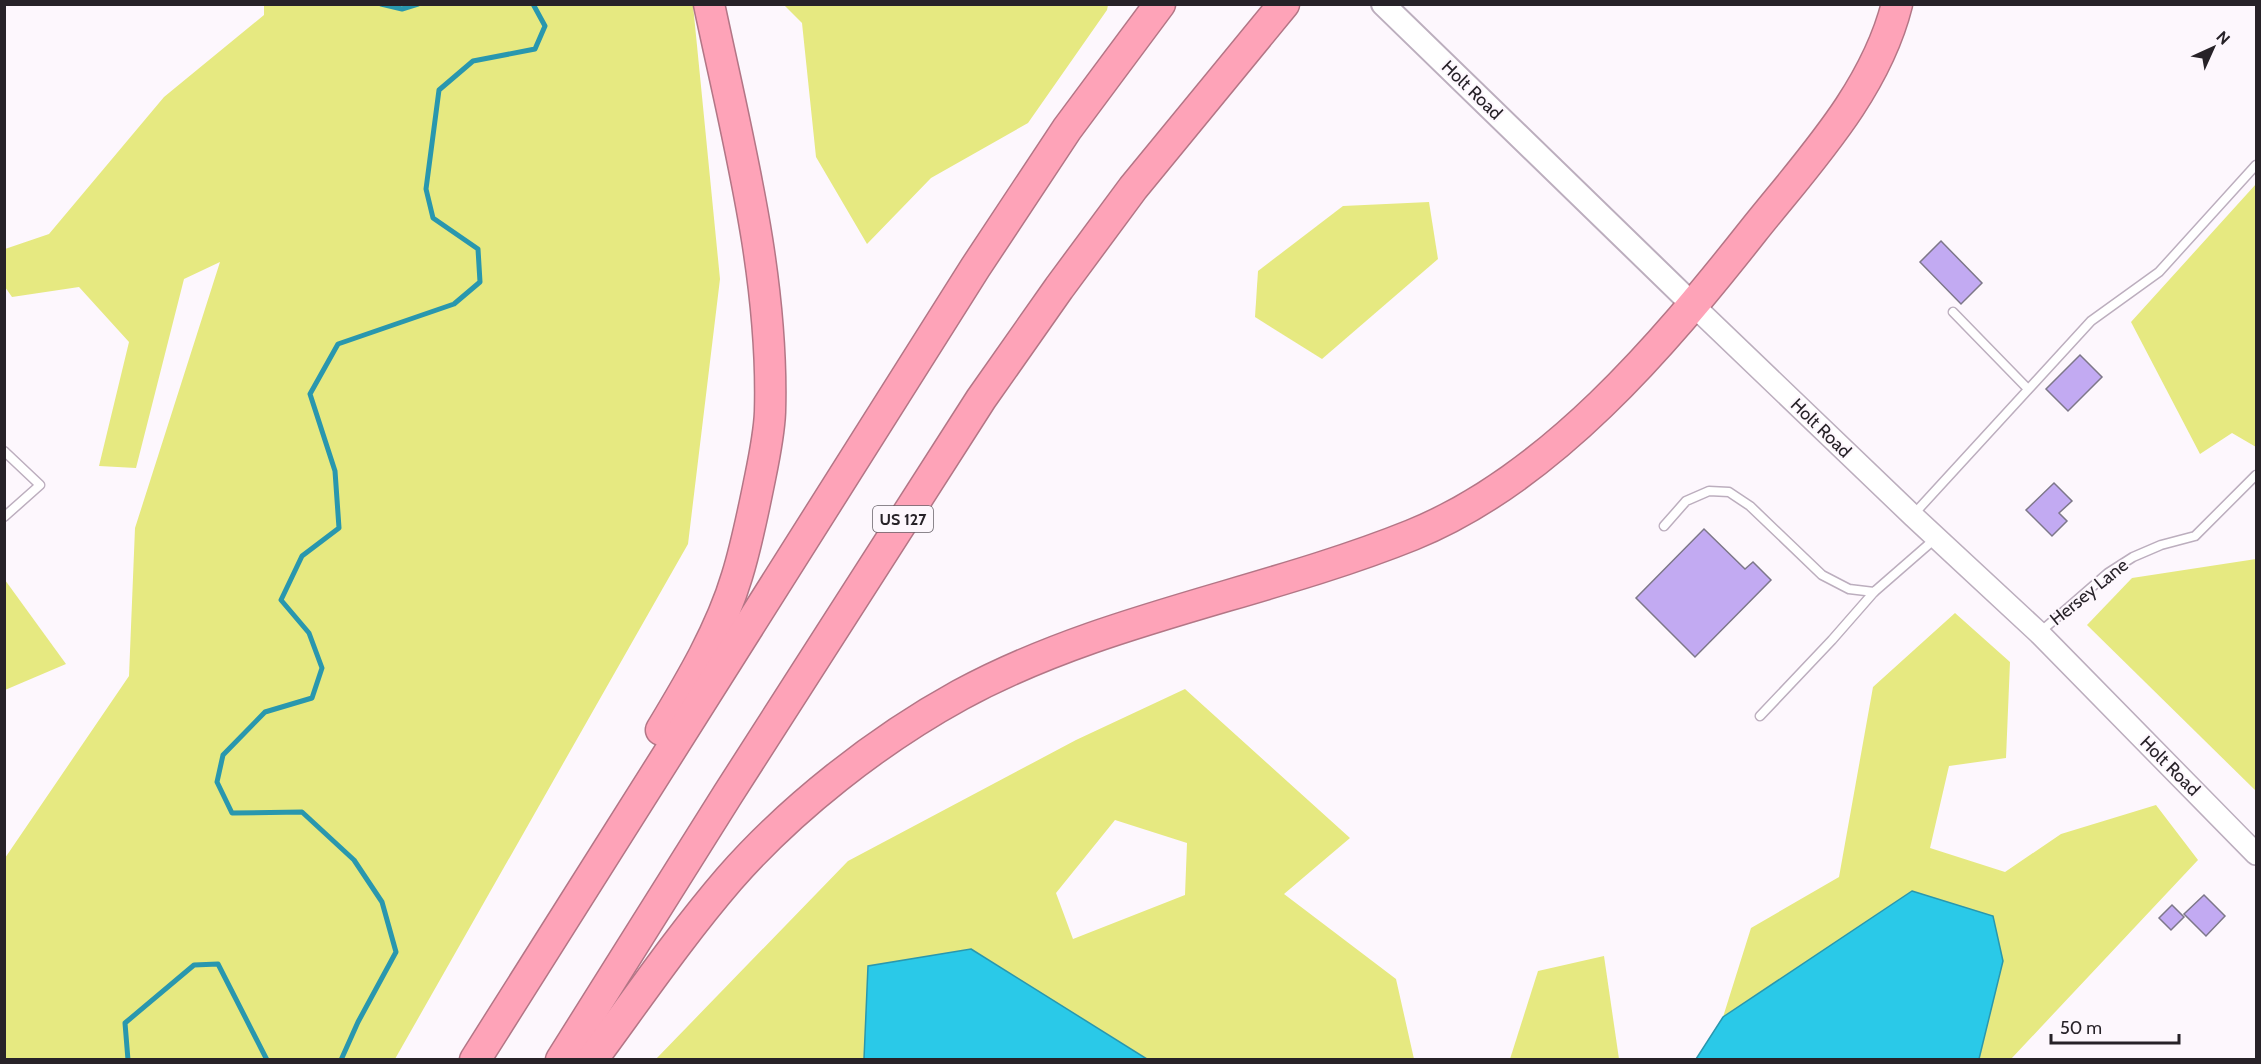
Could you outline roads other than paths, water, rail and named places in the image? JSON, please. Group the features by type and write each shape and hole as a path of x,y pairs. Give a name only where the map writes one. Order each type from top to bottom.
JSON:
{"highway":[{"path":"540,956 575,871 672,712 712,638 737,578 752,520 762,467 770,414 765,294 737,138 709,4"},
{"path":"475,1059 975,268 1067,129 1160,4"},
{"name":"US 127","path":"561,1059 740,774 981,399 1133,188 1284,4"},
{"path":"592,1059 729,879 787,820 839,777 902,732 959,696 1012,670 1076,644 1162,614 1333,563 1415,534 1469,506 1514,477 1559,441 1632,374 1694,306 1840,121 1871,70 1892,25 1897,4"}],"main road":[{"name":"Holt Road","path":"1383,4 1694,306"}],"street":[{"name":"Holt Road","path":"1694,306 2039,633 2256,854"}],"lane":[{"path":"1913,516 2091,321 2159,273 2256,165"},
{"path":"1953,312 2028,389"},
{"path":"4,451 40,485 4,518"},
{"name":"Hersey Lane","path":"2039,633 2108,573 2133,557 2161,545 2195,536 2256,475"},
{"path":"1664,526 1686,501 1709,491 1729,492 1750,506 1822,575 1849,589 1874,592"},
{"path":"1760,716 1874,592 1937,538"}],"water":[{"path":"1912,891 1993,916 2003,961 1979,1059 1696,1059 1723,1017"},
{"path":"971,949 1147,1059 864,1059 868,966"}],"waterway":[{"path":"381,4 402,9 418,4"},
{"path":"341,1060 358,1022 396,952 382,902 354,860 302,812 232,813 217,782 223,755 265,712 312,698 322,668 309,633 281,600 302,556 339,528 335,471 310,394 338,344 454,304 480,282 478,249 433,218 426,189 439,90 473,61 535,49 545,26 533,4"},
{"path":"128,1060 125,1023 194,965 218,964 267,1060"}]}
